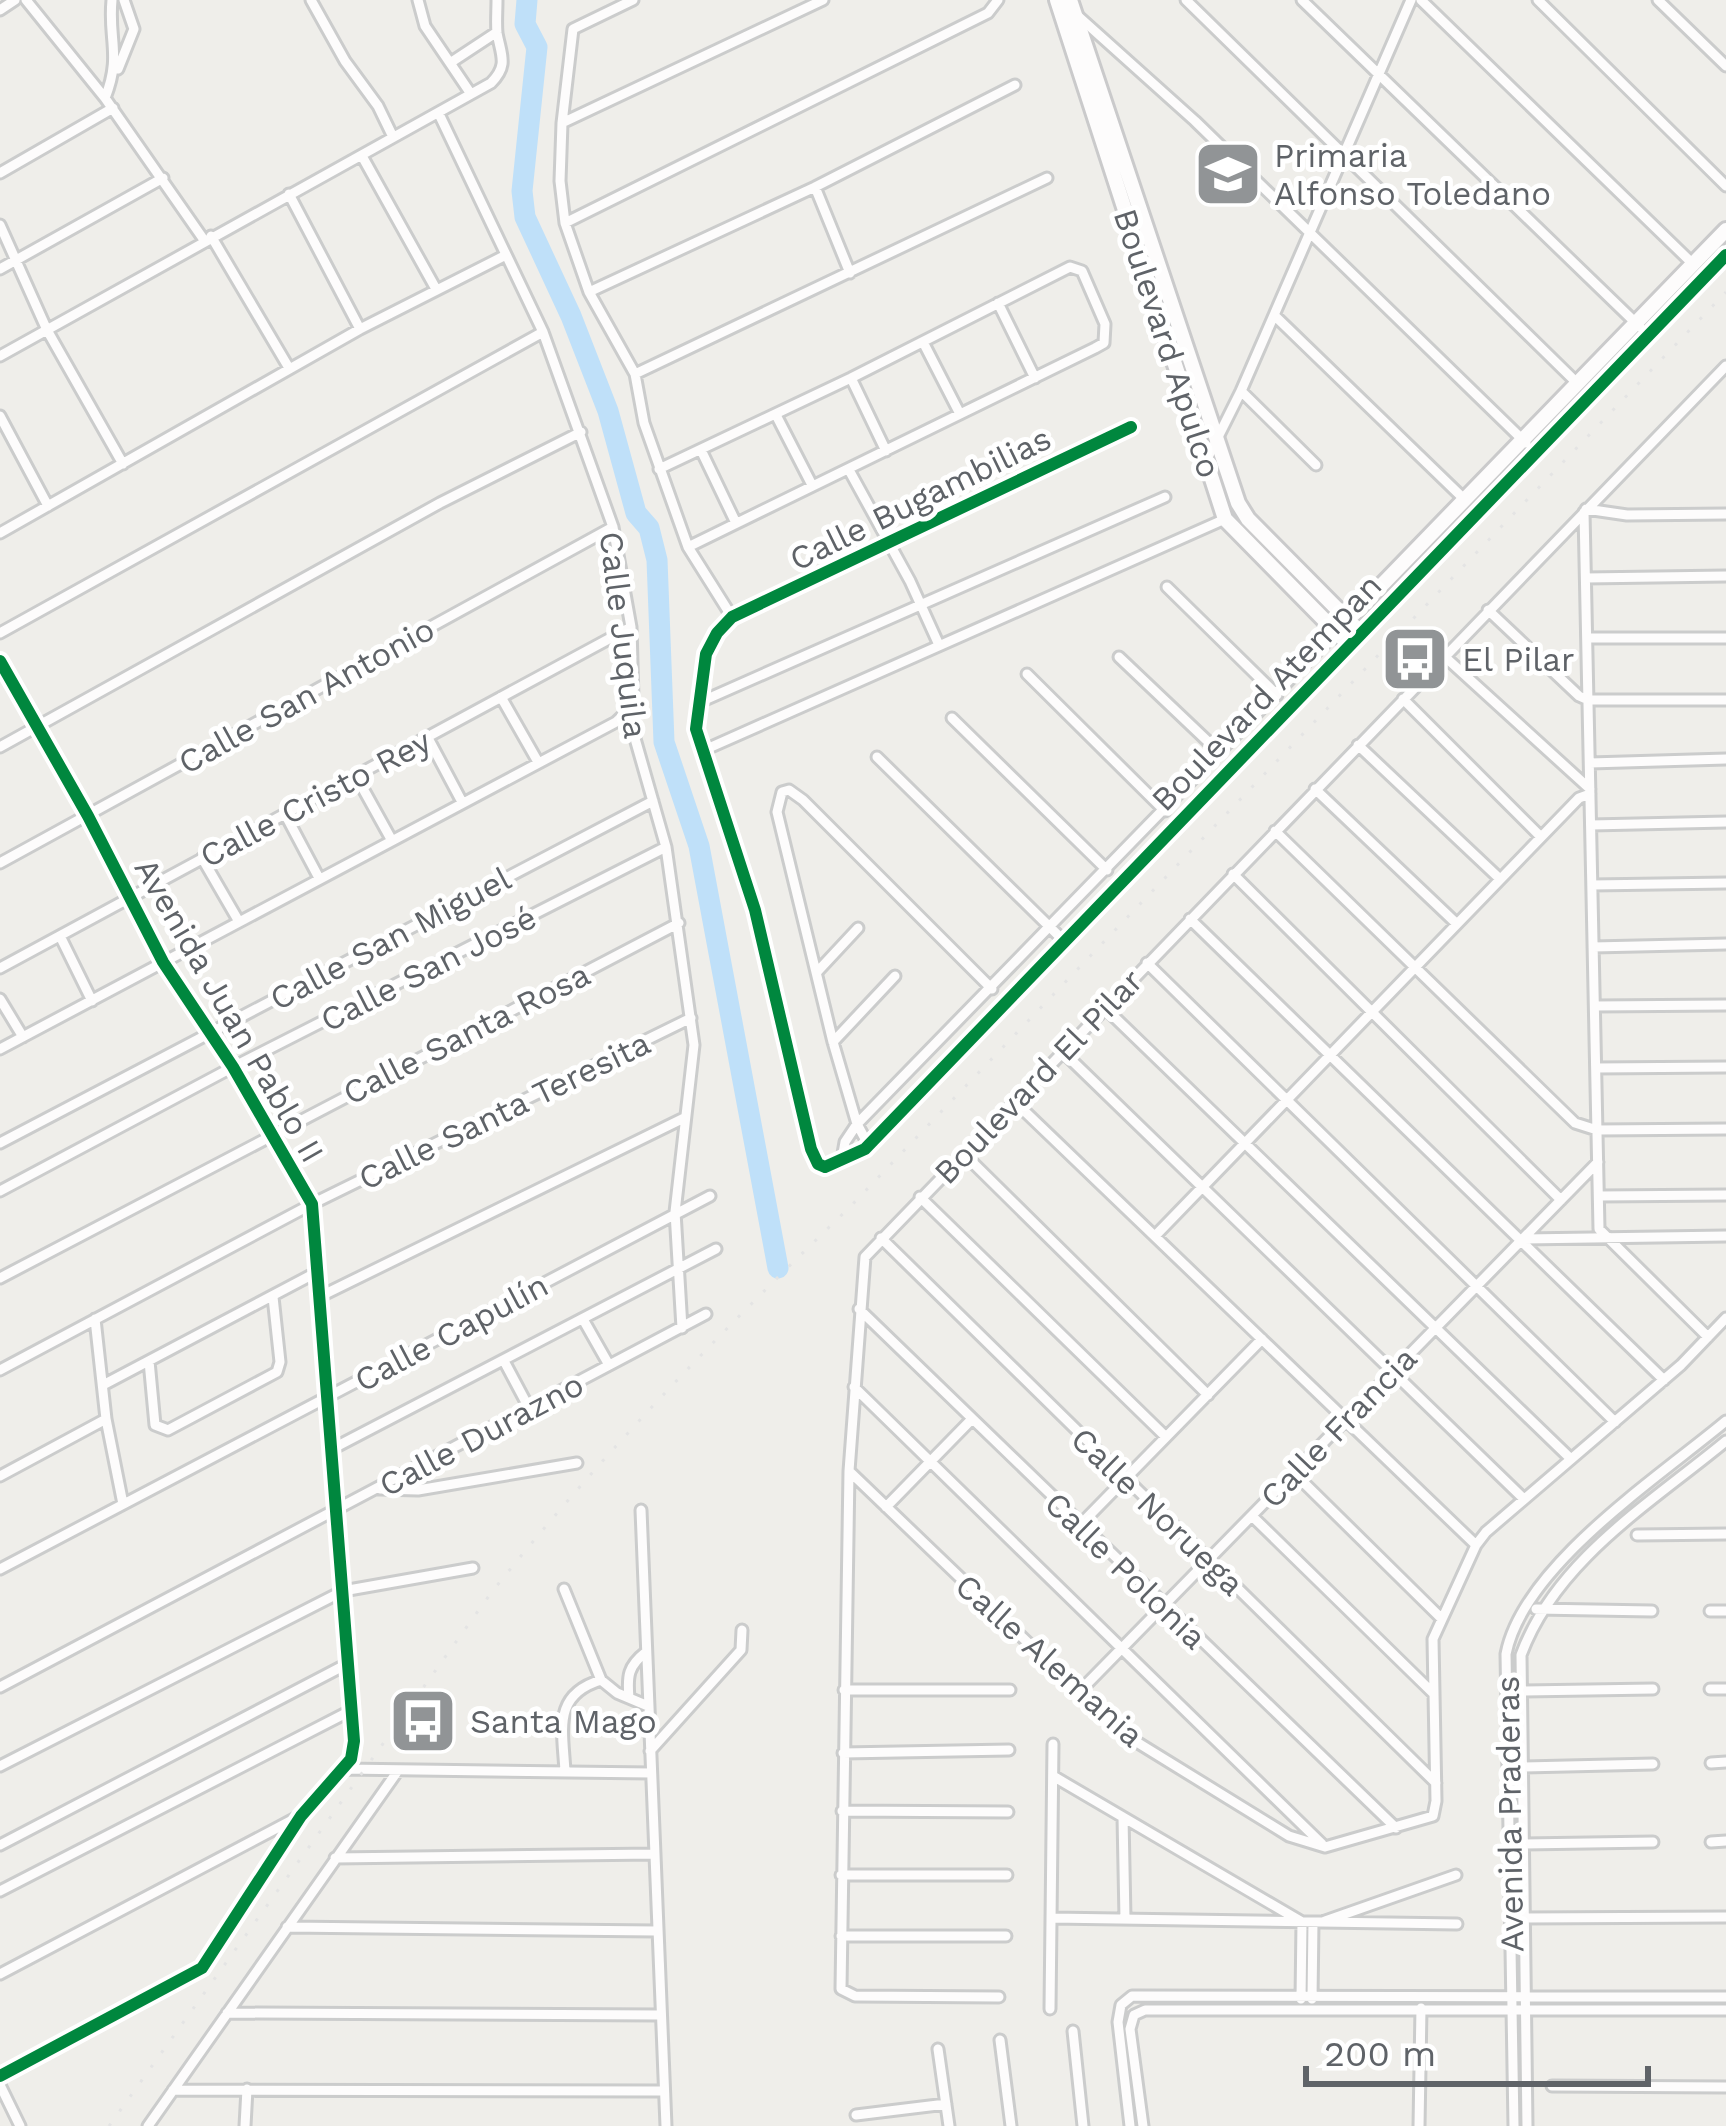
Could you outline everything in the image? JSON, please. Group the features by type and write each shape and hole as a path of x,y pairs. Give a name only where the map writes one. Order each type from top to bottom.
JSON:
{"street":[{"path":"0,10 15,0"},
{"path":"26,0 208,238 289,368"},
{"path":"0,173 109,103 115,73 112,0"},
{"path":"115,73 134,29 124,0"},
{"path":"311,0 345,62 379,106 393,137"},
{"path":"418,0 425,26 471,94"},
{"path":"0,356 439,114 501,74 505,57 497,32 497,0"},
{"path":"633,0 573,29 562,123 560,181 565,224 589,292 635,374 644,423 688,547 732,617 706,654 696,729 755,910 811,1149 818,1164 825,1167 842,1159"},
{"path":"562,123 823,0"},
{"path":"1058,0 1072,6 1195,121 1535,451"},
{"name":"Boulevard Apulco","path":"1058,0 1225,519 1336,632 1354,638"},
{"path":"1186,0 1576,382"},
{"path":"1303,0 1642,329"},
{"path":"1208,459 1411,0"},
{"path":"1421,0 1693,264"},
{"path":"1538,0 1726,186"},
{"path":"1658,0 1726,66"},
{"path":"565,224 988,13 998,2"},
{"name":"Boulevard Apulco","path":"1072,6 1234,494 1247,519 1348,620 1354,638"},
{"path":"450,63 497,32"},
{"path":"589,292 815,187 1016,85"},
{"name":"Calle Juquila","path":"439,114 543,332 613,527 631,628 634,735 666,847 694,1046 675,1212 682,1328"},
{"path":"362,156 436,290"},
{"path":"0,269 163,178"},
{"path":"635,374 1046,178"},
{"path":"815,187 850,273"},
{"path":"289,194 360,329"},
{"path":"0,225 47,330 124,464"},
{"name":"Boulevard Atempan","path":"1726,230 1693,264 1642,329 1535,451 868,1146 859,1155 842,1159 845,1142 857,1124 1576,382 1642,329 1726,256"},
{"path":"0,533 289,368 506,254"},
{"path":"659,469 1070,266 1079,267 1105,324 1104,343 688,547"},
{"path":"998,303 1035,378"},
{"path":"1275,316 1463,499"},
{"path":"0,633 543,332"},
{"path":"922,342 960,414"},
{"name":"Boulevard El Pilar","path":"999,1997 844,1993 841,1875 849,1471 862,1264 880,1238 1726,366"},
{"path":"851,378 886,451"},
{"path":"1241,391 1316,465"},
{"path":"776,415 812,485"},
{"path":"0,416 48,506"},
{"name":"Calle Bugambilias","path":"732,617 1131,427"},
{"path":"0,747 440,503 581,432"},
{"path":"700,450 736,523"},
{"path":"849,470 939,645"},
{"path":"697,703 1165,497"},
{"path":"1708,1337 1599,1229 1585,510 1627,515 1726,514"},
{"path":"702,751 1225,519"},
{"name":"Calle San Antonio","path":"0,863 613,527"},
{"path":"1586,578 1726,576"},
{"path":"1167,586 1277,695"},
{"path":"1488,610 1588,700 1726,700"},
{"name":"Calle Cristo Rey","path":"0,968 631,628"},
{"path":"1587,638 1726,638"},
{"path":"1444,656 1590,791"},
{"path":"1119,657 1220,753"},
{"name":"Avenida Juan Pablo II","path":"0,661 163,962 233,1067 312,1204 352,1710 353,1753 344,1768"},
{"path":"1027,674 1178,824"},
{"path":"501,697 538,762"},
{"path":"1402,699 1541,837"},
{"path":"0,1049 616,722 633,706"},
{"path":"952,718 1107,870"},
{"path":"616,722 634,735"},
{"path":"428,737 462,802"},
{"path":"1358,745 1500,879"},
{"path":"877,758 1064,941"},
{"path":"1590,764 1726,760"},
{"path":"356,776 391,839"},
{"path":"868,1146 833,1042 777,812 778,798 789,790 992,988"},
{"path":"1315,790 1457,924"},
{"path":"1155,1236 1590,791"},
{"name":"Calle San Miguel","path":"0,1143 653,801"},
{"path":"285,814 320,878"},
{"path":"1591,825 1726,822"},
{"path":"1275,831 1575,1123 1597,1130 1726,1129"},
{"name":"Calle San José","path":"0,1191 666,847"},
{"path":"202,858 238,920"},
{"path":"1233,874 1561,1200"},
{"path":"1592,885 1726,884"},
{"path":"1190,919 1664,1380"},
{"name":"Calle Santa Rosa","path":"0,1278 679,923"},
{"path":"817,973 858,928"},
{"path":"60,936 92,1000"},
{"path":"1594,947 1726,944"},
{"path":"1147,963 1615,1422"},
{"path":"833,1042 895,976"},
{"path":"0,999 23,1037"},
{"path":"1595,1006 1726,1005"},
{"path":"1104,1007 1571,1459"},
{"name":"Calle Santa Teresita","path":"0,1370 312,1204 691,1018"},
{"path":"1062,1051 1524,1499"},
{"path":"1596,1068 1726,1067"},
{"path":"1014,1101 1476,1545"},
{"path":"321,1296 684,1118"},
{"path":"963,1153 1208,1395"},
{"name":"Calle Francia","path":"1078,1693 1598,1162"},
{"path":"1599,1196 1726,1195"},
{"name":"Calle Capulín","path":"0,1569 710,1196"},
{"path":"920,1197 1166,1437"},
{"path":"1522,1240 1726,1236"},
{"name":"Calle Noruega","path":"880,1238 1436,1783"},
{"path":"330,1450 716,1249"},
{"path":"104,1385 319,1271"},
{"path":"149,1361 155,1425 168,1430 277,1372 273,1297"},
{"name":"Calle Polonia","path":"859,1309 1396,1828"},
{"name":"Calle Durazno","path":"0,1687 706,1314"},
{"path":"94,1318 106,1418 124,1504"},
{"path":"854,1387 1325,1846 1433,1816 1433,1639 1476,1545 1664,1380 1726,1318"},
{"path":"584,1321 609,1366"},
{"path":"1080,1526 1262,1340"},
{"path":"504,1361 529,1408"},
{"path":"0,1476 106,1418"},
{"path":"886,1507 970,1420"},
{"name":"Avenida Praderas","path":"1514,2126 1509,1637 1550,1571 1726,1421"},
{"name":"Avenida Praderas","path":"1527,2126 1521,1655 1540,1610 1584,1559 1726,1442"},
{"path":"379,1489 418,1490 577,1463"},
{"name":"Calle Alemania","path":"849,1471 1078,1693 1136,1743 1289,1836 1325,1846"},
{"path":"1294,1473 1441,1618"},
{"path":"641,1510 666,2126"},
{"path":"1252,1516 1434,1694"},
{"path":"1637,1535 1726,1534"},
{"path":"0,1766 343,1591 473,1568"},
{"path":"564,1588 601,1680 648,1706"},
{"path":"1525,1607 1652,1611"},
{"path":"1710,1611 1726,1611"},
{"path":"650,1750 741,1650 742,1630"},
{"path":"629,1698 632,1663 646,1652"},
{"path":"0,1845 347,1664"},
{"path":"565,1772 566,1707 572,1693 601,1680"},
{"path":"1710,1689 1726,1688"},
{"path":"1507,1691 1652,1689"},
{"path":"844,1690 1010,1690"},
{"path":"0,1892 352,1710"},
{"path":"1050,2008 1054,1744"},
{"path":"843,1753 1009,1750"},
{"path":"1711,1763 1726,1762"},
{"path":"1522,1767 1653,1764"},
{"path":"0,2076 202,1969 301,1816 344,1768 651,1773"},
{"path":"148,2126 397,1772"},
{"path":"1053,1776 1313,1922 1456,1875"},
{"path":"842,1811 1008,1812"},
{"path":"0,1974 301,1816"},
{"path":"1123,1817 1125,1919"},
{"path":"1711,1842 1726,1841"},
{"path":"1523,1844 1653,1843"},
{"path":"335,1858 653,1855"},
{"path":"841,1875 1007,1876"},
{"path":"1524,1918 1726,1917"},
{"path":"1051,1918 1457,1924"},
{"path":"1306,2011 1313,1922"},
{"path":"287,1928 656,1931"},
{"path":"841,1936 1006,1936"},
{"path":"1130,2126 1118,2021 1126,1999 1141,1995 1726,1997"},
{"path":"1420,2126 1421,1997"},
{"path":"1121,2005 1134,2014"},
{"path":"1134,2014 1145,2010 1726,2010"},
{"path":"227,2013 660,2014"},
{"path":"1134,2014 1130,2029 1143,2126"},
{"path":"1073,2031 1084,2126"},
{"path":"1000,2040 1011,2126"},
{"path":"938,2049 949,2126"},
{"path":"1513,2085 1526,2085"},
{"path":"0,2086 20,2126"},
{"path":"1552,2086 1726,2087"},
{"path":"173,2090 664,2092"},
{"path":"245,2126 247,2090"},
{"path":"856,2115 946,2104"}],"waterway":[{"path":"527,0 525,24 537,47 522,191 525,217 608,411 636,513 649,528 657,560 664,742 699,846 778,1268"}],"railway":[{"path":"109,2126 491,1593 575,1492 709,1347 849,1208 1726,292"}],"cycle path":[{"path":"1131,427 732,617 706,654 696,729 755,910 811,1149 818,1164 825,1167 865,1149 1726,255"},
{"path":"0,661 163,962 233,1067 312,1204 354,1741 351,1759 301,1816 202,1968 0,2076"}],"place":[{"name":"Primaria Alfonso Toledano","path":"1228,174"},
{"name":"El Pilar","path":"1415,659"},
{"name":"Santa Mago","path":"423,1721"}]}
